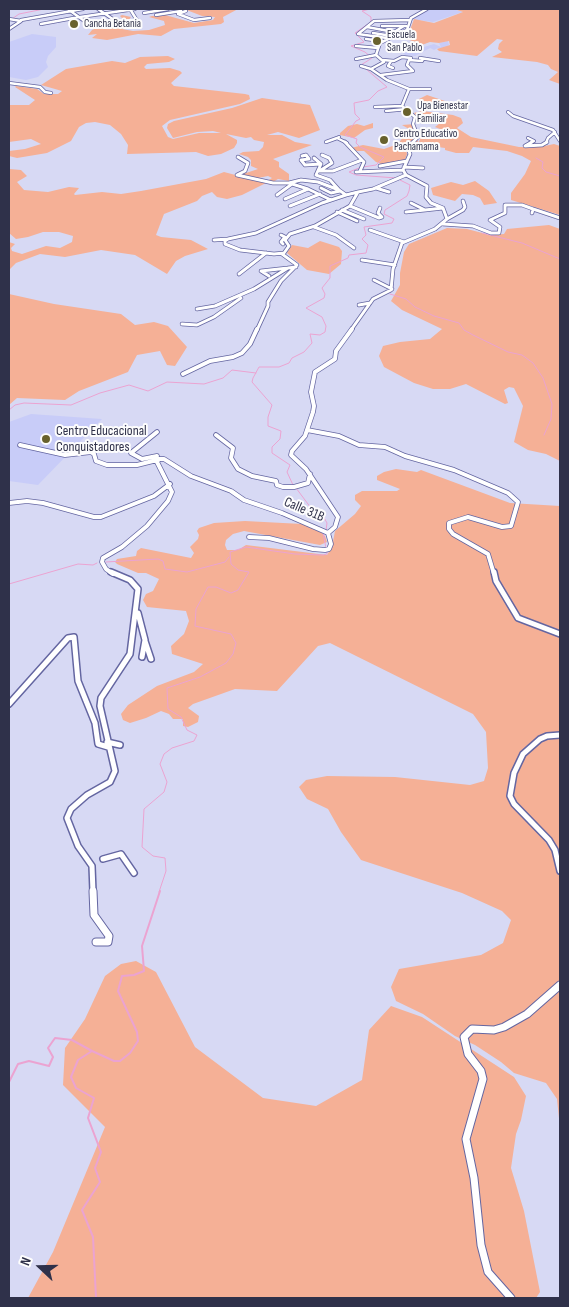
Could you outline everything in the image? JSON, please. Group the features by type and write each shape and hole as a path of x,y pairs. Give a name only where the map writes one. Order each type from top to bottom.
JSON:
{"street":[{"path":"11,15 9,19 12,21 84,9"},
{"path":"69,10 92,26 114,20 98,9"},
{"path":"128,9 138,22"},
{"path":"41,24 135,9"},
{"path":"144,13 168,9"},
{"path":"181,9 185,10"},
{"path":"366,39 382,41 405,32 406,26 418,13 428,9"},
{"path":"156,15 185,10"},
{"path":"185,10 178,14 194,20 210,18"},
{"path":"9,29 21,22 21,20"},
{"path":"358,34 374,22 410,21"},
{"path":"374,22 382,25 406,26"},
{"path":"386,24 373,33 393,36"},
{"path":"366,27 394,32 406,26"},
{"path":"358,34 388,38"},
{"path":"358,34 361,38"},
{"path":"374,55 382,41"},
{"path":"356,46 378,48"},
{"path":"357,58 374,55 383,61 390,62 402,57 439,61"},
{"path":"381,75 413,71 407,65 409,60 422,61 423,58"},
{"path":"368,70 383,61"},
{"path":"390,62 388,66 393,68"},
{"path":"361,66 408,88 430,89"},
{"path":"9,83 40,87 45,92 51,93"},
{"path":"402,106 409,93 408,88"},
{"path":"386,109 402,106 415,117 413,124 418,137 407,146 410,154 403,169 406,175 427,186 426,196 430,202 443,208"},
{"path":"374,107 407,110"},
{"path":"508,112 513,116 552,129 560,141"},
{"path":"528,138 534,141 525,146 542,145 549,141 548,137 555,132"},
{"path":"326,142 338,138 348,144 346,145 364,162 359,170 424,168"},
{"path":"340,146 346,145"},
{"path":"317,173 332,163 329,158 322,155"},
{"path":"238,157 248,163 245,170 236,175 273,183 291,184 308,189 331,200"},
{"path":"311,160 300,158 306,165 321,164"},
{"path":"314,158 321,164"},
{"path":"317,173 353,166 362,160"},
{"path":"380,166 406,161"},
{"path":"317,173 321,164"},
{"path":"313,171 330,180 346,195"},
{"path":"214,240 256,233 331,200 375,188 406,175"},
{"path":"277,195 291,184 301,180 318,182 340,190"},
{"path":"321,188 331,193 340,190"},
{"path":"375,188 389,192"},
{"path":"375,188 378,194"},
{"path":"285,199 308,189"},
{"path":"282,254 289,246 285,242 288,236 314,227 350,206 358,192"},
{"path":"290,206 320,194"},
{"path":"374,280 378,284 392,289 394,265 400,246 463,210 465,207 463,201"},
{"path":"411,203 426,210"},
{"path":"296,205 306,212"},
{"path":"445,220 473,226 485,232 499,233 500,226 490,220 505,212 505,205 519,205 532,211 560,218"},
{"path":"350,206 379,218 382,217 378,213 380,208"},
{"path":"406,212 443,208"},
{"path":"443,208 445,220"},
{"path":"342,210 364,219"},
{"path":"430,215 436,210"},
{"path":"337,212 357,221"},
{"path":"314,227 336,235 354,248"},
{"path":"370,230 404,242"},
{"path":"281,235 284,237 281,242 283,244"},
{"path":"228,239 225,241 227,245 240,250 249,249 282,254 297,264 296,267"},
{"path":"239,274 266,253"},
{"path":"362,260 394,265"},
{"path":"269,276 261,271 296,267"},
{"path":"183,374 210,361 233,357 244,351 250,344 268,306 268,302 281,281 296,267"},
{"path":"198,309 215,306 244,294 288,268"},
{"name":"Calle 31B","path":"157,458 164,459 191,476 231,491 244,500 282,512 326,532 335,527 338,517 310,474 291,454 305,436 307,430 314,406 311,392 315,372 335,360 336,351 374,298 392,289"},
{"path":"182,324 197,325 214,317 244,294"},
{"path":"359,305 370,303"},
{"path":"307,430 339,436 359,445 385,447 405,456 454,470 508,493 518,502 511,526 502,527 468,517 454,520 450,523 449,530 488,554 496,581 518,618 560,634"},
{"path":"157,432 131,451 131,454 139,458 157,458"},
{"path":"216,435 233,448 231,458 238,469 262,479 276,480 277,485 294,487 308,483 310,474"},
{"path":"20,445 65,455 91,452 94,454 96,461 107,465 137,465 157,458"},
{"path":"96,942 108,942 109,936 94,914 92,866 78,846 67,818 71,809 87,795 110,782 114,775 115,765 108,745 100,698 130,654 138,610 138,589 130,580 106,569 102,562 103,558 134,538 154,520 172,492 170,484 157,462 157,458"},
{"path":"9,503 43,502 94,517 101,517 154,496 170,484"},
{"path":"249,537 269,538 313,549 327,549 331,544 326,532"},
{"path":"138,610 144,640 151,659"},
{"path":"9,704 68,638 74,637 78,681 95,723 98,744 101,746 120,745"},
{"path":"142,657 144,640"},
{"path":"133,642 137,650"},
{"path":"560,735 547,736 540,739 523,754 514,773 510,796 514,804 549,840 555,850 560,871"},
{"path":"103,859 120,854 134,873"},
{"path":"511,1298 488,1272 481,1245 474,1178 466,1139 482,1090 483,1079 481,1072 468,1054 464,1037 472,1029 494,1030 504,1027 527,1014 560,985"}],"shaded area":[{"path":"184,9 238,9 223,17 224,22 221,24 174,29 161,36 138,34 107,40 92,38 97,34 88,35 92,30 101,26 124,20 120,16 122,15 131,17 122,29 133,31 149,30 165,25 164,21 149,17 152,16 165,15 194,23 213,20 215,17 202,16"},
{"path":"430,9 453,9 463,12 433,22 412,19"},
{"path":"454,9 560,9 560,84 549,80 558,72 551,69 548,65 492,57 502,52 498,49 499,44 503,40 497,39 477,56 439,51 437,49 450,45 449,41 430,42 419,46 419,43 396,36 410,30 414,19 434,23 463,12"},
{"path":"32,34 56,37 56,47 48,56 46,62 48,67 38,77 26,80 9,77 9,42"},
{"path":"448,41 449,45 444,48 434,50 430,48 415,56 405,55 401,51 401,47 417,49 434,44 441,47 439,43"},
{"path":"168,56 175,59 169,62 147,64 144,67 146,69 170,68 180,71 182,73 171,83 174,86 245,94 249,95 250,99 240,104 170,120 162,126 168,137 173,139 199,133 221,133 213,131 197,132 173,138 167,128 168,124 174,121 232,108 262,98 310,105 320,130 299,138 278,132 267,135 282,135 295,142 312,145 273,159 279,162 279,167 289,174 289,181 278,179 273,182 267,181 272,178 268,176 258,178 240,175 258,169 251,166 251,160 248,157 239,154 259,151 263,147 264,142 254,140 251,137 246,138 226,134 237,140 234,148 221,154 208,156 196,152 127,154 128,145 121,134 110,125 95,122 86,123 79,127 71,141 47,153 17,158 9,156 9,151 41,144 31,139 9,142 9,105 29,105 35,100 16,86 37,89 44,94 58,94 62,91 41,85 66,69 112,61 125,63 140,57"},
{"path":"427,95 453,104 439,108 418,104 419,99"},
{"path":"422,111 453,115 461,118 463,123 457,128 471,137 519,147 540,147 554,144 560,146 560,215 511,200 511,193 525,174 531,161 522,156 507,151 473,147 469,153 456,153 445,150 445,148 424,145 419,142 421,137 426,136 449,137 445,131 435,127 440,123 438,120 418,118 414,113"},
{"path":"373,123 373,128 365,130 354,138 340,135 348,126 357,124 364,126"},
{"path":"415,124 418,142 405,146 407,154 405,160 381,164 364,151 357,151 351,148 363,145 384,149 398,144 409,129 402,125"},
{"path":"9,169 21,170 27,176 17,182 24,190 48,192 69,187 79,188 75,195 102,192 121,194 141,191 206,179 224,172 266,183 242,195 227,199 217,197 212,192 202,196 197,201 164,214 156,235 191,240 208,249 185,256 176,261 167,274 135,255 101,250 65,257 40,254 16,263 9,270 9,242 15,244 11,248 12,251 22,254 46,246 60,248 72,242 73,236 59,232 43,232 16,239 9,233"},
{"path":"475,181 489,191 497,203 484,205 480,198 462,194 455,201 433,195 431,188 451,182 463,185"},
{"path":"549,225 560,229 560,461 546,454 528,450 514,442 523,406 514,388 509,387 504,390 508,403 505,404 466,384 450,389 433,389 414,383 384,367 379,356 383,346 430,339 442,329 402,310 391,301 400,285 404,252 409,244 447,228 467,229 490,235 504,234 507,229"},
{"path":"320,241 339,247 342,251 341,264 329,274 307,270 287,253 292,245 308,248"},
{"path":"9,294 54,304 121,314 135,325 154,322 168,326 187,347 175,366 167,365 160,351 137,355 128,372 79,391 65,400 17,398 9,405"},
{"name":"Centro Educacional Conquistadores","path":"31,414 102,419 38,485 9,481 9,422"},
{"path":"396,469 417,472 421,470 510,503 560,506 560,1128 557,1099 546,1083 514,1073 475,1045 455,1036 423,1014 396,1001 391,987 399,969 481,955 503,943 511,920 502,911 462,893 361,860 341,832 328,809 307,799 299,787 306,780 327,776 395,777 470,785 484,781 488,768 486,732 473,714 330,643 318,646 277,691 235,689 193,704 188,708 199,716 198,722 188,727 183,726 183,719 173,719 169,714 161,711 130,723 123,720 121,714 128,705 157,686 194,672 203,664 172,654 171,646 184,634 189,621 186,611 147,607 143,600 146,594 153,591 159,579 117,564 115,562 117,559 136,556 137,551 141,548 191,558 194,553 190,547 198,539 197,531 199,528 214,523 245,521 302,524 319,530 325,536 327,542 320,545 244,531 233,534 226,540 227,550 238,550 246,545 327,555 332,547 335,531 355,514 361,506 355,500 355,495 362,491 397,491 400,489 377,480 377,476"},
{"path":"136,961 156,972 195,1047 263,1098 316,1106 362,1080 369,1030 391,1006 422,1017 514,1077 526,1096 516,1134 511,1168 524,1211 540,1292 536,1298 28,1298 53,1252 105,1127 63,1085 65,1048 85,1019 105,976 121,964"}],"waterway":[{"path":"9,21 19,14 44,9"},
{"path":"361,65 372,58 365,52 351,46 364,42 355,33 371,22 371,17 362,11 370,9"},
{"path":"363,167 376,165 384,157 360,147 356,143 357,139 345,135 356,121 360,119 355,114 354,103 369,100 378,91 387,87 366,69"},
{"path":"536,158 543,162 542,168 546,172 560,176"},
{"path":"359,168 349,172 356,175 396,178"},
{"path":"256,373 259,367 279,367 289,363 292,358 304,352 312,343 310,334 320,335 325,332 326,326 322,317 306,308 324,298 325,294 322,288 330,278 330,266 348,258 349,255 366,253 368,245 362,239 366,235 364,227 392,223 394,219 384,214 385,210 407,196 409,191 410,185 400,180"},
{"path":"482,233 522,243 560,259"},
{"path":"390,294 406,299 415,307 434,316 459,323 464,330 473,335 508,352 522,355 533,363 543,378 552,404 551,419 544,435"},
{"path":"9,410 15,405 24,403 71,405 100,393 129,385 148,391 167,382 204,384 223,378 232,370 256,373"},
{"path":"256,373 252,382 272,405 268,417 268,426 281,431 280,439 272,447 272,453 290,465 287,472 293,485"},
{"path":"296,488 311,508 322,514 327,523 326,530"},
{"path":"323,533 326,548"},
{"path":"159,892 166,871 165,858 153,856 142,847 144,809 164,792 167,782 160,764 164,754 172,748 194,741 197,735 187,730 181,717 168,709 167,688 200,677 226,663 233,654 236,643 231,634 195,626 196,609 208,587 216,587 231,593 238,590 249,572 238,570 231,564 230,552 246,547 295,554 323,555 327,554 327,552"},
{"path":"106,562 158,559 163,561 165,569 187,572 225,562 229,557"},
{"path":"9,584 78,564 93,565 97,563"},
{"path":"92,1051 114,1061 120,1061 130,1053 138,1041 137,1032 118,991 122,976 134,975 144,971 142,946 160,891"},
{"path":"9,1082 18,1064 29,1061 49,1066 53,1057 48,1048 55,1038 72,1040 92,1051"},
{"path":"92,1051 78,1060 71,1077 76,1088 94,1098 88,1118 101,1152 95,1168 100,1182 82,1210 93,1237 96,1298"}],"place":[{"name":"Cancha Betania","path":"74,24"},
{"name":"Escuela San Pablo","path":"377,41"},
{"name":"Upa Bienestar Familiar","path":"407,112"},
{"name":"Centro Educativo Pachamama","path":"384,140"},
{"name":"Centro Educacional Conquistadores","path":"46,439"}]}
